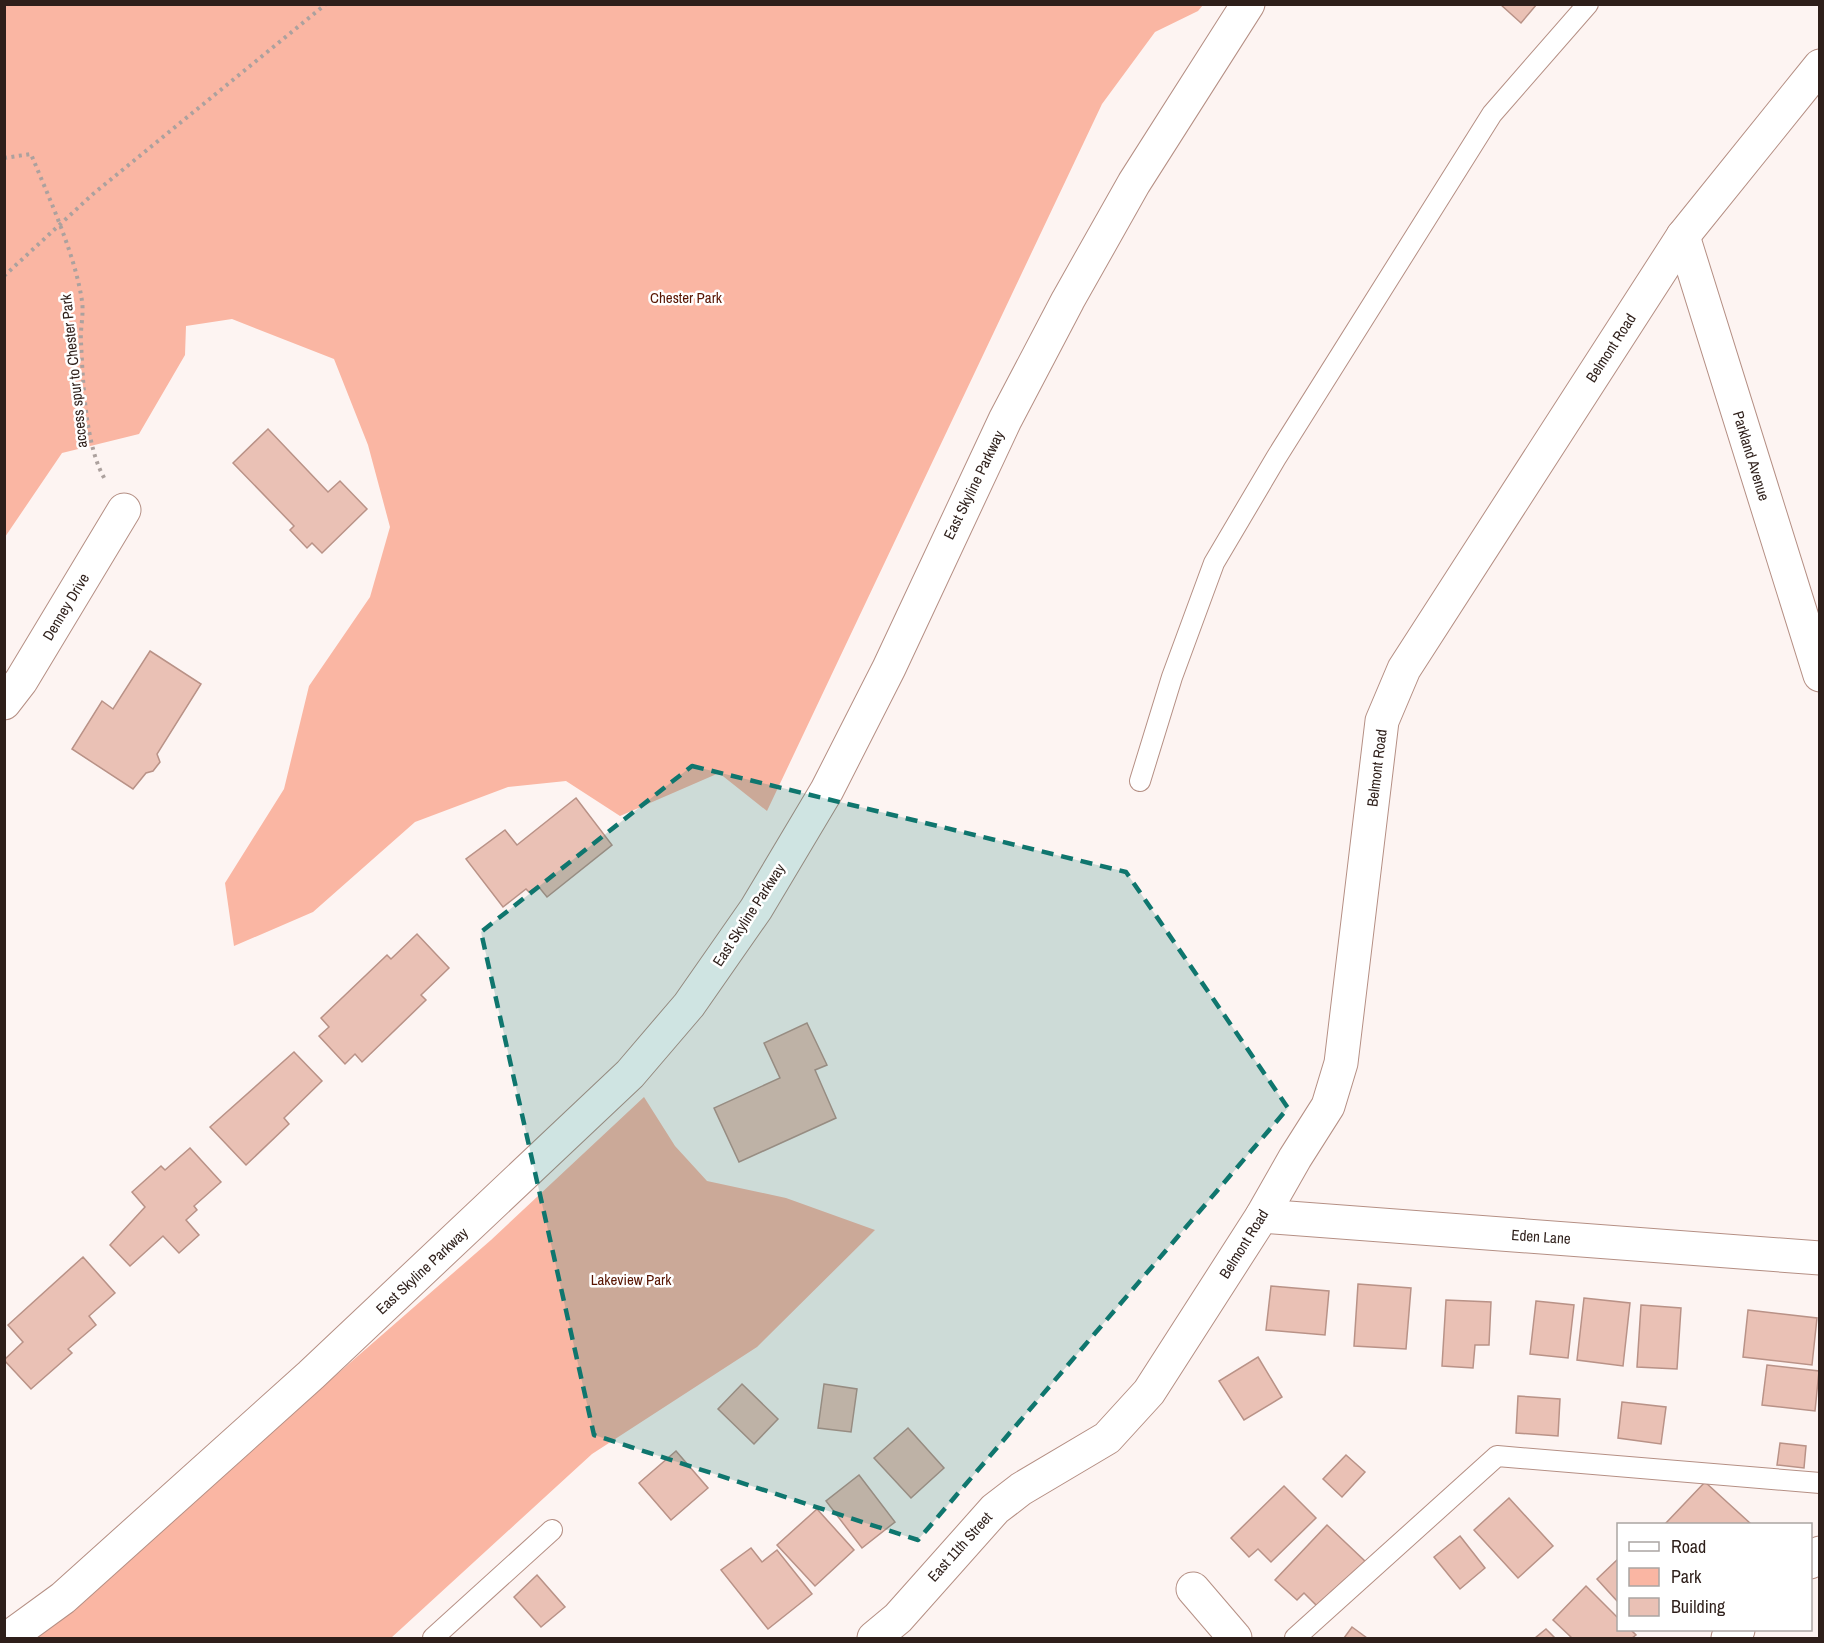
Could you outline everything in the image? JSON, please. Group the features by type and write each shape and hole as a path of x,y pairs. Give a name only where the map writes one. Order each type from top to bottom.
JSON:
{"street":[{"name":"East Skyline Parkway","path":"8,1638 63,1598 320,1367 622,1082 689,1005 756,909 827,790 890,668 1005,420 1068,300 1134,183 1248,4"},
{"name":"Belmont Road","path":"1057,1470 1107,1438 1149,1392 1262,1216 1328,1106 1341,1063 1382,721 1404,669 1683,236 1820,66"},
{"name":"Parkland Avenue","path":"1683,236 1820,675"},
{"name":"Denney Drive","path":"4,703 21,681 124,510"},
{"name":"Eden Lane","path":"1262,1216 1820,1258"},
{"name":"East 11th Street","path":"874,1638 898,1618 995,1509 1021,1489 1057,1470"},
{"path":"1193,1589 1235,1638"}],"lane":[{"path":"1140,781 1172,677 1214,563 1276,458 1492,114 1588,4"},
{"path":"1295,1638 1497,1456 1820,1483"},
{"path":"433,1638 552,1530"}],"path":[{"path":"4,276 93,194 326,4"},
{"name":"access spur to Chester Park","path":"4,158 31,154 60,224 82,302 81,340 97,466 124,510"}],"highlighted area":[{"path":"692,766 1126,872 1288,1108 918,1540 594,1435 481,932"}],"green space":[{"name":"Chester Park","path":"5,4 1203,5 1198,11 1155,32 1102,104 767,811 719,773 620,816 566,781 508,787 415,822 313,912 234,946 225,883 284,789 309,686 370,597 390,527 368,445 334,359 232,319 186,326 185,355 139,434 62,453 5,537"},
{"name":"Lakeview Park","path":"644,1097 675,1146 707,1181 786,1198 875,1230 757,1347 592,1454 391,1638 34,1638 491,1240"}],"building":[{"path":"1500,4 1537,4 1521,23"},
{"path":"268,429 328,492 340,481 367,509 322,553 312,543 307,548 290,530 294,526 233,463"},
{"path":"150,651 201,684 157,754 160,762 153,771 146,773 133,789 72,749 102,701 113,709"},
{"path":"576,798 612,845 547,897 538,886 529,892 526,889 503,907 466,859 505,830 517,845"},
{"path":"417,934 449,968 421,995 426,1000 362,1062 355,1054 345,1064 319,1036 329,1027 321,1018 387,955 391,959"},
{"path":"807,1023 827,1065 815,1070 836,1118 739,1162 714,1108 780,1078 764,1043"},
{"path":"294,1052 322,1081 284,1118 289,1124 246,1165 210,1127"},
{"path":"190,1148 221,1182 194,1206 197,1210 186,1220 199,1235 179,1253 163,1236 130,1266 110,1245 145,1207 132,1192 161,1166 165,1170"},
{"path":"83,1257 115,1293 89,1316 96,1325 68,1349 72,1353 31,1389 4,1360 23,1342 8,1325"},
{"path":"1358,1284 1411,1288 1406,1349 1354,1346"},
{"path":"1271,1286 1329,1291 1325,1335 1266,1330"},
{"path":"1584,1298 1630,1303 1623,1366 1577,1360"},
{"path":"1446,1300 1491,1302 1489,1345 1475,1345 1473,1368 1442,1366"},
{"path":"1536,1301 1574,1305 1568,1358 1530,1354"},
{"path":"1641,1305 1681,1308 1677,1369 1637,1367"},
{"path":"1748,1310 1817,1318 1812,1365 1743,1357"},
{"path":"1258,1357 1282,1397 1244,1420 1219,1381"},
{"path":"1767,1365 1819,1371 1815,1411 1762,1405"},
{"path":"742,1384 778,1419 754,1444 718,1409"},
{"path":"824,1384 857,1389 851,1432 818,1428"},
{"path":"1518,1396 1560,1399 1558,1436 1516,1433"},
{"path":"1622,1402 1666,1407 1661,1444 1618,1438"},
{"path":"908,1428 944,1468 911,1498 874,1458"},
{"path":"1780,1443 1806,1446 1804,1468 1777,1465"},
{"path":"676,1451 708,1488 671,1520 639,1483"},
{"path":"1346,1455 1365,1472 1342,1497 1323,1479"},
{"path":"859,1475 895,1522 862,1548 826,1501"},
{"path":"1705,1482 1750,1523 1666,1523"},
{"path":"1284,1486 1316,1518 1271,1562 1258,1549 1249,1557 1231,1538"},
{"path":"1509,1498 1553,1546 1518,1578 1474,1530"},
{"path":"817,1509 854,1550 815,1586 777,1545"},
{"path":"1327,1525 1366,1562 1321,1610 1304,1593 1297,1600 1275,1580"},
{"path":"1460,1536 1485,1568 1460,1589 1434,1557"},
{"path":"751,1548 762,1562 777,1550 812,1594 768,1629 721,1570"},
{"path":"1617,1560 1617,1601 1597,1579"},
{"path":"537,1575 565,1607 541,1627 514,1597"},
{"path":"1586,1586 1617,1617 1617,1631 1632,1631 1636,1635 1632,1638 1572,1638 1553,1620"},
{"path":"1352,1627 1367,1638 1344,1638"},
{"path":"1546,1629 1555,1638 1535,1638"}]}
